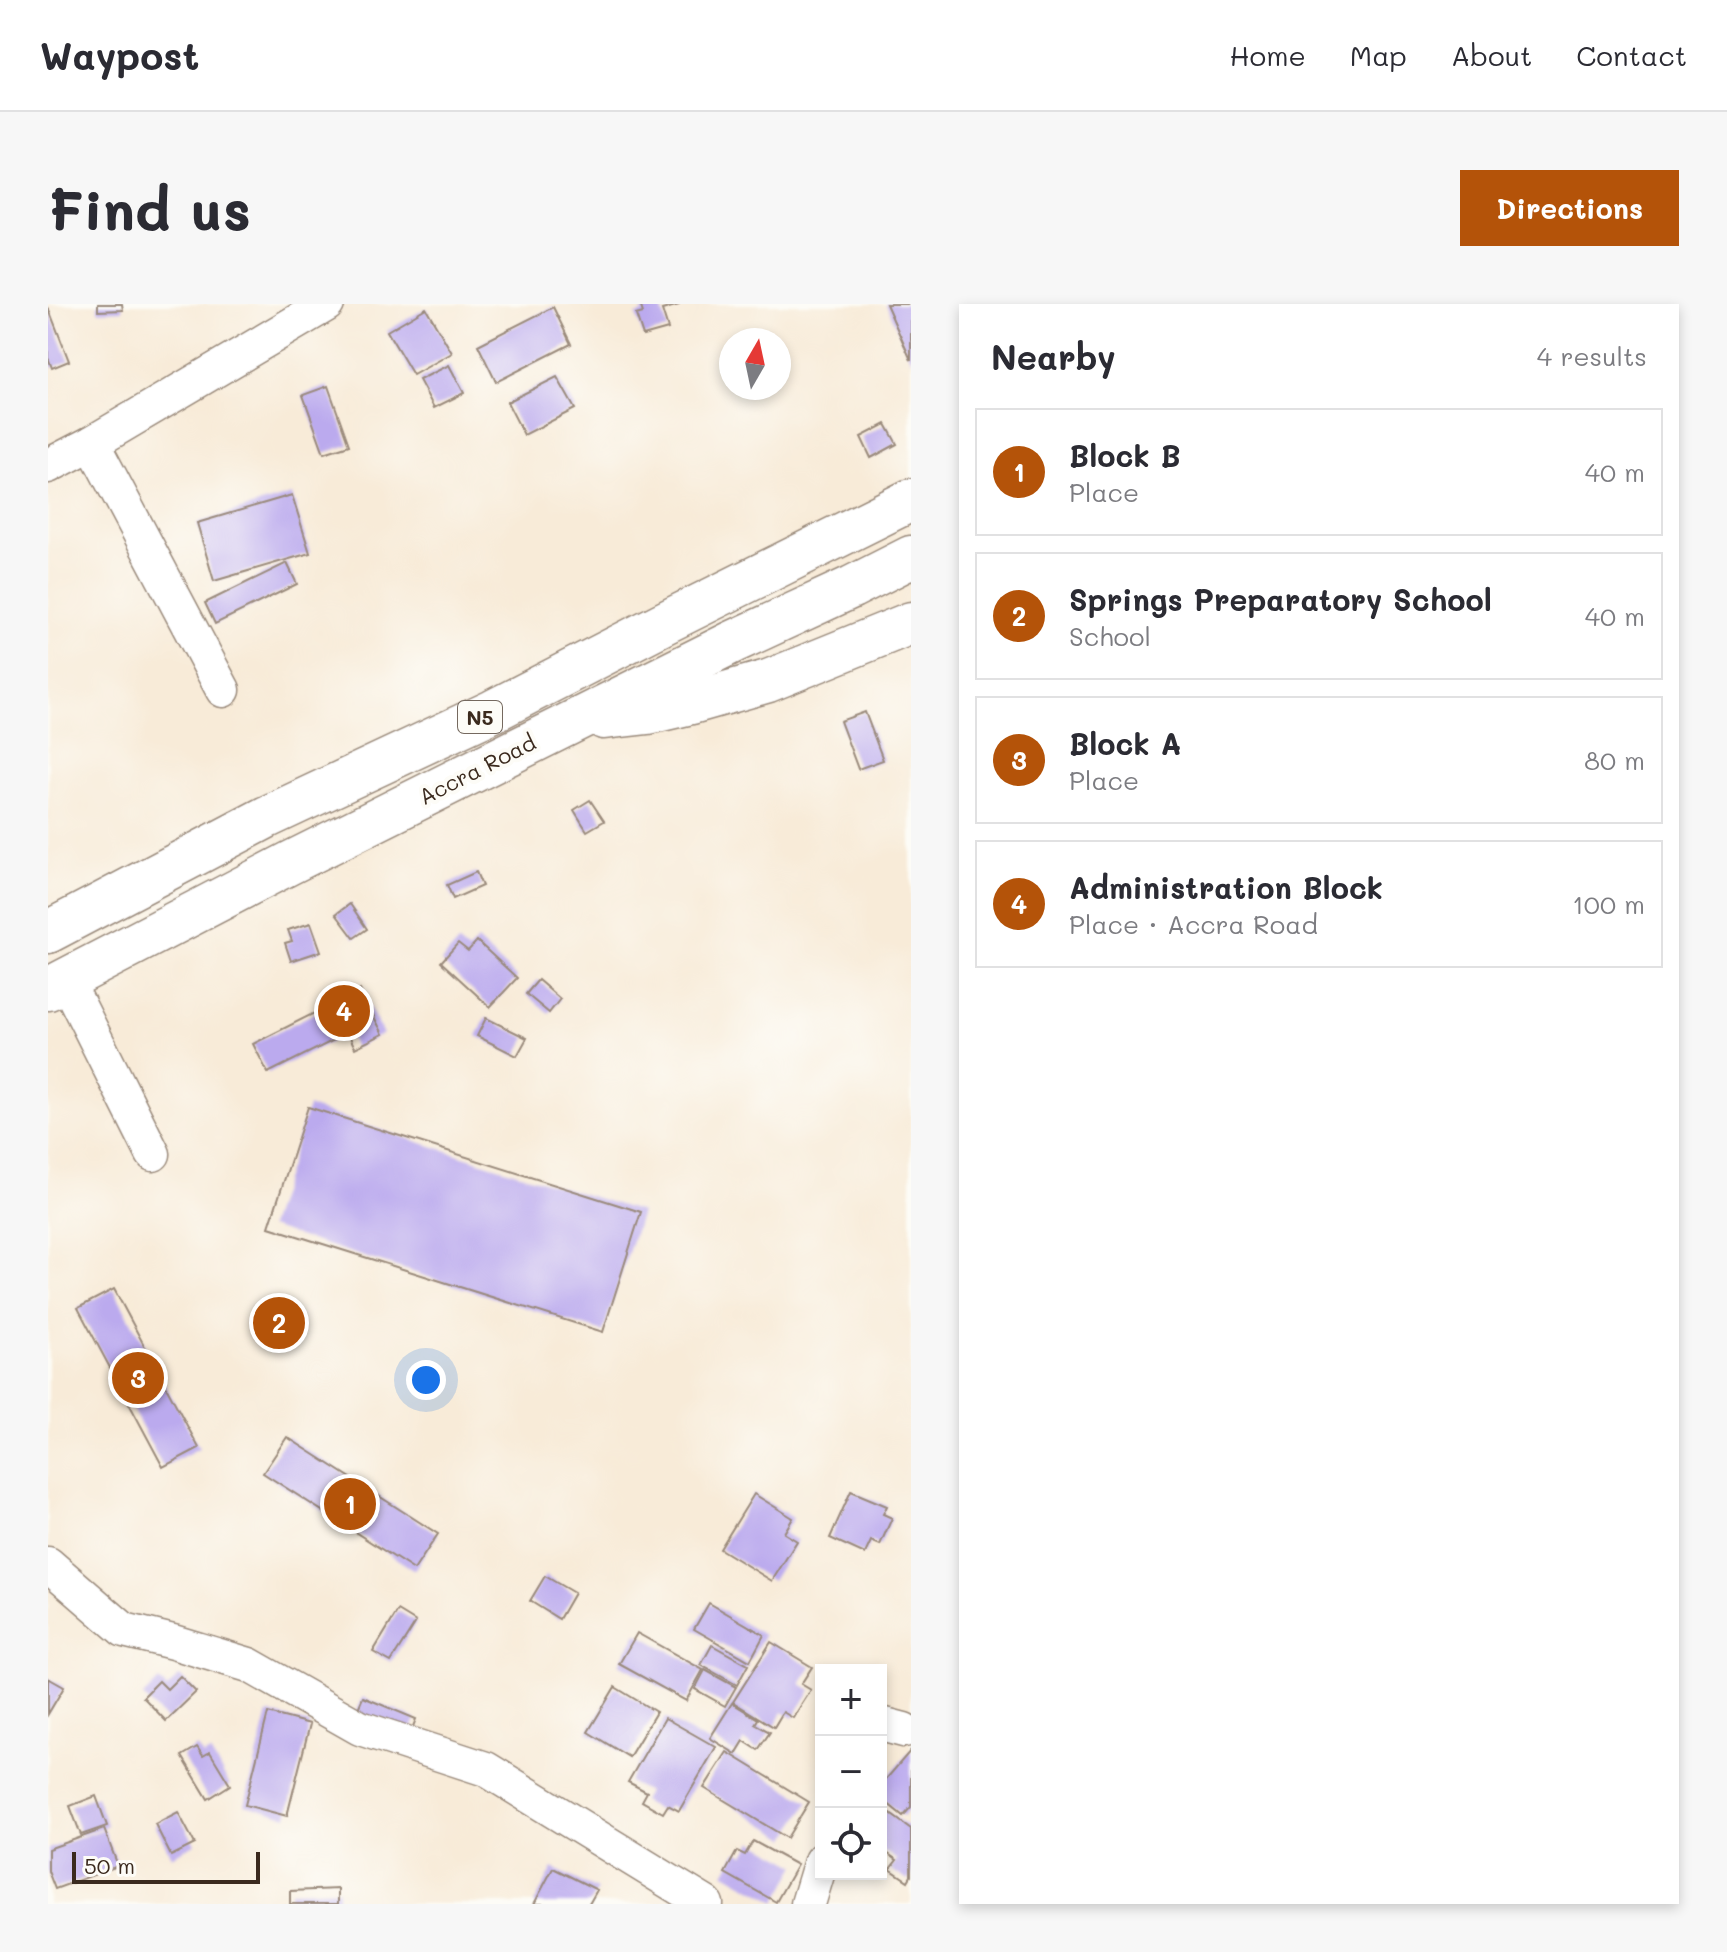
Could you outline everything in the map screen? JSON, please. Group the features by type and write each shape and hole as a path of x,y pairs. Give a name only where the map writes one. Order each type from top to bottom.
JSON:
{"main road":[{"name":"Accra Road","path":"48,932 267,817 493,711 911,500"},
{"name":"Accra Road","path":"57,985 290,863 571,722 911,557"},
{"path":"571,722 648,713 768,681 911,623"},
{"path":"662,624 733,642 841,650"}],"street":[{"path":"48,466 327,304"},
{"path":"92,443 223,690"},
{"path":"57,985 153,1154"},
{"path":"48,1564 124,1630 249,1665 360,1728 486,1769 706,1904"},
{"path":"808,1904 815,1880"}],"building":[{"path":"98,304 122,304 123,310 98,311"},
{"path":"640,304 679,305 662,310 668,329 643,336 636,315 643,313"},
{"path":"886,304 911,304 911,360"},
{"path":"48,307 69,361 52,368 48,361"},
{"path":"553,307 571,344 496,382 478,345"},
{"path":"426,308 452,353 413,375 387,331"},
{"path":"449,365 464,393 434,408 419,380"},
{"path":"557,377 575,409 524,435 507,402"},
{"path":"328,386 349,445 324,453 303,395"},
{"path":"886,424 897,444 871,458 861,437"},
{"path":"292,495 310,553 214,581 197,523"},
{"path":"287,563 297,584 215,624 205,603"},
{"path":"865,712 883,760 858,769 840,721"},
{"path":"590,800 604,821 587,831 574,810"},
{"path":"476,872 482,886 453,899 447,885"},
{"path":"350,904 367,929 354,938 336,914"},
{"path":"311,923 321,951 291,961 285,943 292,941 288,930"},
{"path":"477,941 517,978 490,1007 441,962 458,943 468,951"},
{"path":"538,980 560,999 549,1013 526,994"},
{"path":"360,990 383,1034 355,1048 348,1033 268,1073 253,1044"},
{"path":"486,1018 527,1038 517,1056 477,1036"},
{"path":"308,1107 641,1212 603,1332 269,1227"},
{"path":"114,1289 199,1448 163,1467 78,1308"},
{"path":"287,1437 438,1534 414,1570 263,1473"},
{"path":"851,1491 887,1506 883,1514 892,1518 880,1545 871,1541 865,1554 830,1538"},
{"path":"754,1494 793,1518 784,1533 797,1541 772,1581 720,1549"},
{"path":"545,1576 574,1593 559,1619 530,1601"},
{"path":"709,1603 764,1635 750,1661 694,1629"},
{"path":"398,1611 416,1622 391,1662 373,1652"},
{"path":"637,1633 703,1670 686,1701 619,1664"},
{"path":"771,1642 812,1667 801,1684 811,1690 793,1718 783,1712 774,1727 733,1702"},
{"path":"712,1645 748,1665 737,1685 701,1665"},
{"path":"705,1670 736,1687 725,1706 695,1689"},
{"path":"180,1676 196,1692 166,1721 143,1697 159,1681 167,1689"},
{"path":"48,1678 64,1687 48,1714"},
{"path":"615,1687 656,1712 629,1757 588,1732"},
{"path":"363,1697 416,1719 408,1739 354,1718"},
{"path":"732,1703 758,1719 755,1724 770,1732 758,1750 744,1741 736,1754 710,1738"},
{"path":"268,1713 310,1724 287,1816 245,1805"},
{"path":"665,1718 716,1747 679,1811 668,1805 663,1813 642,1801 647,1792 628,1782"},
{"path":"197,1747 203,1756 210,1752 230,1785 208,1799 182,1756"},
{"path":"911,1750 911,1807 903,1816 887,1803 887,1778"},
{"path":"727,1752 809,1802 787,1838 704,1788"},
{"path":"96,1796 107,1826 81,1835 70,1806"},
{"path":"887,1811 911,1829 911,1876 908,1881 890,1869 897,1860 887,1853"},
{"path":"178,1812 195,1844 171,1856 155,1824"},
{"path":"104,1829 118,1866 55,1889 48,1871 48,1849"},
{"path":"753,1841 797,1865 776,1902 725,1873 737,1851 745,1855"},
{"path":"553,1868 597,1890 589,1904 534,1904"},
{"path":"338,1889 338,1904 290,1904 290,1891"}],"place":[{"name":"Administration Block","path":"344,1011"},
{"name":"Springs Preparatory School","path":"279,1323"},
{"name":"Block A","path":"138,1378"},
{"name":"Block B","path":"350,1504"}]}
